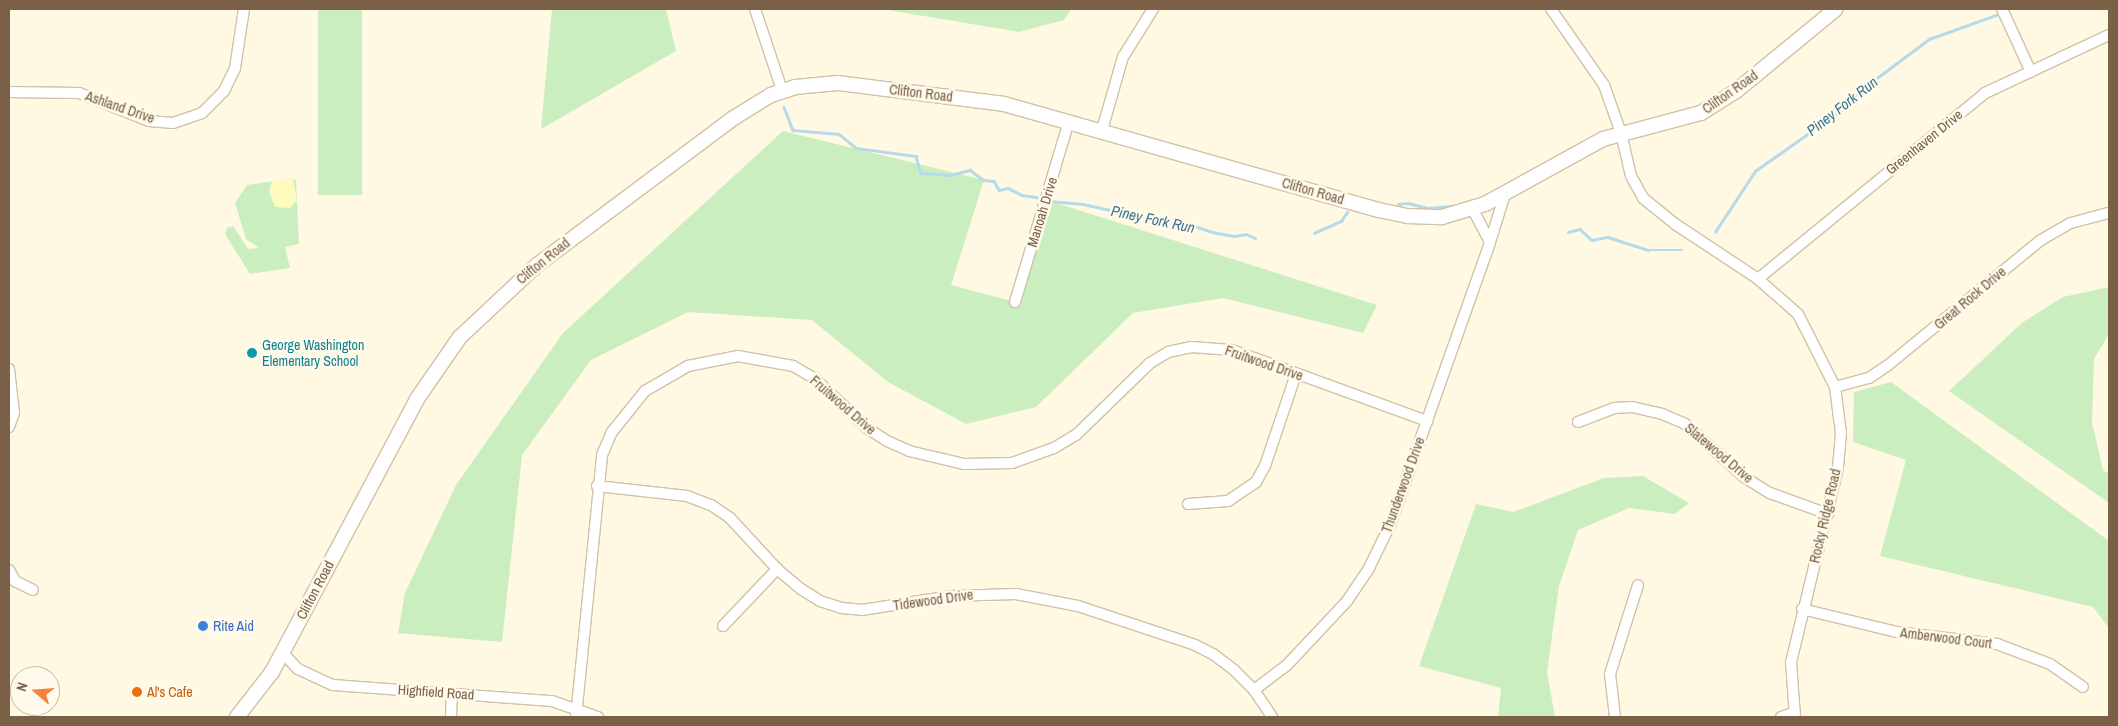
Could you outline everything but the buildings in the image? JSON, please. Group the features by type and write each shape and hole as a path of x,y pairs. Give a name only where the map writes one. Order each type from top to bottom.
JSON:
{"main road":[{"name":"Clifton Road","path":"237,717 263,685 417,399 460,337 514,284 586,227 744,111 782,90 838,83 1004,104 1408,216 1442,217 1473,210 1576,152 1621,133 1680,121 1712,107 1836,9"}],"street":[{"name":"Ashland Drive","path":"9,92 79,93 149,120 173,123 202,113 224,91 235,68 244,9"},
{"path":"755,9 782,90"},
{"path":"1102,130 1123,57 1153,9"},
{"name":"Rocky Ridge Road","path":"1551,9 1568,36 1592,65 1621,133 1631,176 1643,198 1675,224 1758,279 1798,314 1834,388 1841,433 1828,514 1802,609 1791,662 1794,715"},
{"path":"2002,9 2031,72"},
{"name":"Greenhaven Drive","path":"1758,279 1985,93 2109,35"},
{"name":"Manoah Drive","path":"1015,302 1069,121"},
{"name":"Thunderwood Drive","path":"1254,690 1316,636 1347,601 1369,568 1390,525 1490,242 1504,194"},
{"path":"1473,210 1490,242"},
{"name":"Great Rock Drive","path":"1834,388 1869,378 1887,366 2041,240 2071,224 2109,213"},
{"name":"Fruitwood Drive","path":"575,712 597,486 602,455 626,410 645,391 666,377 713,359 738,356 793,366 814,378 867,428 887,441 918,453 964,464 988,465 1032,458 1076,435 1133,376 1168,352 1212,346 1232,350 1427,421"},
{"path":"9,369 14,412 9,427"},
{"path":"1188,504 1228,501 1256,482 1265,466 1296,374"},
{"name":"Slatewood Drive","path":"1578,422 1623,408 1662,414 1685,424 1753,482 1770,493 1828,514"},
{"name":"Tidewood Drive","path":"597,486 687,496 711,505 730,518 778,569 820,601 842,608 862,610 981,594 1016,594 1078,606 1201,648 1227,665 1254,690 1272,717"},
{"path":"723,626 778,569"},
{"path":"9,570 15,581 33,590"},
{"path":"1616,717 1610,674 1638,585"},
{"name":"Amberwood Court","path":"1802,609 1896,632 1996,644 2050,664 2083,687"},
{"name":"Highfield Road","path":"282,652 298,668 333,685 552,701 575,712 598,717"},
{"path":"451,717 452,693"},
{"path":"1781,717 1794,715"}],"green space":[{"path":"318,9 362,9 362,195 318,195"},
{"path":"552,9 666,9 676,51 541,129"},
{"path":"882,9 1071,9 1064,20 1019,32"},
{"path":"783,131 984,180 951,285 1015,302 1050,201 1377,305 1363,333 1223,298 1133,313 1036,407 966,424 888,382 812,320 688,312 591,360 522,455 502,642 398,633 405,593 456,485 563,333"},
{"path":"293,178 296,181 299,244 285,247 290,268 250,274 225,234 227,228 233,226 248,249 259,248 246,239 235,203 247,185"},
{"path":"2109,287 2109,334 2094,359 2092,422 2103,470 2109,474 2109,503 1949,391 2023,322 2063,297"},
{"path":"1891,382 2109,541 2109,628 2093,607 1880,556 1906,460 1853,442 1854,392"},
{"path":"1643,476 1689,503 1675,514 1629,508 1578,530 1559,586 1547,672 1555,717 1498,717 1501,688 1419,666 1476,504 1513,512 1604,478"}],"sand":[{"path":"293,178 297,201 290,208 275,207 269,192 272,181"}],"waterway":[{"name":"Piney Fork Run","path":"1715,232 1755,171 1846,107 1858,92 1929,39 1996,15"},
{"path":"784,107 793,130 839,134 856,148 916,156 921,173 950,175 970,170 984,180 994,181 999,190 1008,188 1022,195 1037,197"},
{"name":"Piney Fork Run","path":"1050,201 1083,204 1164,222 1182,222 1212,232 1234,236 1246,234 1255,238"},
{"name":"Piney Fork Run","path":"1398,204 1408,203 1428,208 1460,205"},
{"name":"Piney Fork Run","path":"1314,233 1341,221 1347,212"},
{"name":"Piney Fork Run","path":"1568,232 1580,229 1592,240 1608,237 1648,250 1682,250"}],"place":[{"name":"George Washington Elementary School","path":"252,353"},
{"name":"Rite Aid","path":"203,626"},
{"name":"Al's Cafe","path":"137,692"}]}
